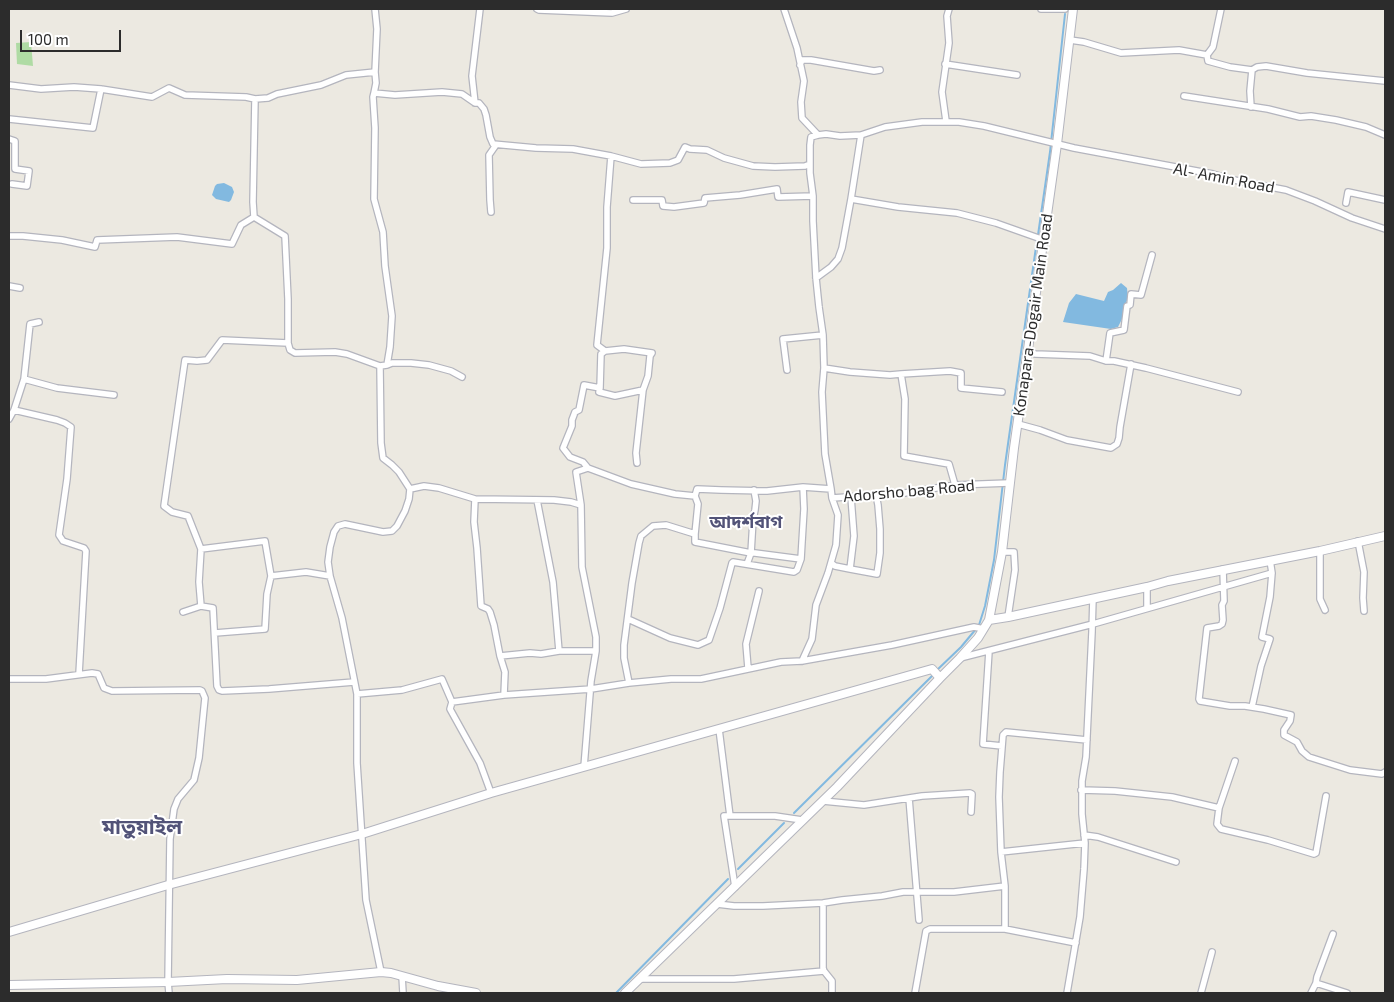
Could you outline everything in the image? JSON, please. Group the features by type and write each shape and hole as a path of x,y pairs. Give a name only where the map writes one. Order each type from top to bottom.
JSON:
{"street":[{"path":"375,9 377,29 376,83 374,93 374,199 383,232 385,266 392,316 390,347 383,365 381,443 383,458 392,464 410,488 405,511 392,531 383,532 345,524 338,526 334,532 328,562 342,618 357,694 357,763 366,900 381,972"},
{"path":"475,103 472,76 480,9"},
{"path":"537,9 612,13 626,9"},
{"path":"784,9 804,81 801,102 802,118 818,135 811,137 810,173 813,196 818,307 823,336 824,368 822,392 826,454 831,489"},
{"path":"946,121 942,92 949,43 947,16 950,9"},
{"path":"1041,9 1065,9"},
{"name":"Konapara-Dogair Main Road","path":"626,993 837,787 936,674 960,658 980,628 989,620 1002,552 1008,483 1029,350 1073,9"},
{"path":"1221,9 1214,47 1207,55 1208,62 1252,70 1257,67 1266,66 1306,73 1385,81"},
{"path":"1070,40 1084,42 1121,53 1179,50 1207,55"},
{"path":"800,64 802,60 810,60 874,71 880,70"},
{"path":"945,64 1017,76"},
{"path":"1251,107 1252,70"},
{"path":"9,86 41,89 101,88 152,97 169,88 185,95 268,98 277,94 316,86 346,75 375,72"},
{"path":"9,119 93,128 101,88"},
{"path":"374,93 395,95 442,92 462,94 484,109 490,137 493,144 496,145 573,149 641,164 670,163 678,160 685,147 706,150 724,158 753,166 805,166 810,164"},
{"path":"1184,96 1300,117 1311,116 1336,120 1366,127 1385,135"},
{"path":"254,217 255,98"},
{"name":"Al- Amin Road","path":"818,135 861,135 885,127 922,122 946,121 984,126 1057,144 1286,190 1352,218 1385,229"},
{"path":"816,278 831,267 838,258 842,248 861,135"},
{"path":"9,139 15,141 15,169 29,171 27,186 12,184"},
{"path":"491,212 489,155 496,145"},
{"path":"605,351 597,345 608,248 607,207 611,156"},
{"path":"633,200 662,200 663,206 674,207 704,204 705,198 777,189 778,197 813,196"},
{"path":"1346,203 1348,192 1385,200"},
{"path":"850,199 898,207 957,213 996,223 1044,240"},
{"path":"9,236 48,239 95,247 98,240 177,237 232,244 241,224 254,217"},
{"path":"254,217 285,236 288,343 290,350 295,353 335,352 383,365 392,363 429,365 462,377"},
{"path":"1106,361 1110,333 1124,330 1127,306 1130,305 1131,294 1141,295 1152,255"},
{"path":"9,286 20,288"},
{"path":"9,419 14,410 24,379 30,324 40,322"},
{"path":"787,370 783,339 823,336"},
{"path":"201,606 201,549 188,516 172,512 164,506 184,360 207,360 222,340 288,343"},
{"path":"637,463 636,453 643,390 648,376 652,353 624,349 605,351 601,354 599,392 615,396 643,390"},
{"path":"1029,350 1035,354 1090,356 1106,361 1131,364 1238,392"},
{"path":"1018,424 1067,440 1111,448 1117,444 1120,438 1120,427 1131,364"},
{"path":"824,368 890,375 950,371 961,373 961,388 1002,392"},
{"path":"901,374 905,399 904,456 949,464 955,485"},
{"path":"24,379 57,388 114,395"},
{"name":"Adorsho bag Road","path":"600,388 584,385 579,410 572,420 572,426 563,448 570,457 583,462 588,468 631,484 674,494 695,496 697,488 767,491 803,487 831,489 832,498 906,493 955,485 1008,483"},
{"path":"14,410 57,420 71,428 67,479 59,535 63,541 84,548 86,551 79,674"},
{"path":"584,766 596,637 582,568 581,505 576,472 588,468"},
{"path":"410,488 424,486 439,488 474,499 554,500 581,505"},
{"path":"628,619 678,640 698,644 709,640 733,562 794,572 799,567 804,509 803,487"},
{"path":"747,564 751,554 756,501 754,490"},
{"path":"831,563 835,566 877,574 880,535 876,495"},
{"path":"695,496 698,504 695,542 751,554 801,559"},
{"path":"850,496 854,536 850,569"},
{"path":"802,661 812,639 816,605 836,545 838,515 832,498"},
{"path":"474,499 474,522 478,548 481,606 490,612 505,672 504,695"},
{"path":"537,500 553,582 559,651"},
{"path":"629,683 624,652 632,583 641,536 653,526 660,525 695,534"},
{"path":"989,620 1385,536"},
{"path":"201,549 265,541 271,576 266,594 265,629 215,634"},
{"path":"1358,541 1364,572 1362,598 1364,611"},
{"path":"1320,550 1320,599 1325,610"},
{"path":"1002,552 1014,552 1015,570 1008,617"},
{"path":"1252,708 1261,666 1270,639 1262,637 1270,596 1272,573 1270,560"},
{"path":"1223,569 1222,624 1206,629 1199,699 1202,702 1291,715 1290,721 1284,730 1284,735 1297,742 1302,751 1309,757 1356,771 1382,774 1385,772"},
{"path":"271,576 306,572 330,576"},
{"path":"960,658 1092,624 1272,573"},
{"path":"1146,608 1147,587"},
{"path":"748,668 746,644 759,591"},
{"path":"1067,993 1076,943 1082,892 1085,843 1081,790 1087,740 1093,598"},
{"path":"183,612 201,606 213,608 217,686 219,690 269,689 354,682"},
{"path":"452,702 504,695 591,689 671,679 701,679 748,668 781,662 802,661 980,628"},
{"path":"500,656 559,651 596,651"},
{"path":"989,651 983,744 1002,746"},
{"path":"9,680 46,679 92,673 98,674 104,688 112,691 200,690 204,694 199,758 194,780 178,799 174,809 170,839 168,886 169,993"},
{"path":"9,932 168,886 362,834 584,766 719,729 936,674"},
{"path":"357,694 402,690 442,679 452,702 450,709 480,763 491,793"},
{"path":"719,729 730,816"},
{"path":"1005,929 1005,886 1001,852 999,797 1003,735 1006,732 1087,740"},
{"path":"1235,761 1219,808 1217,824 1220,829 1268,840 1314,854 1316,853 1326,796"},
{"path":"1081,790 1115,791 1172,797 1219,808"},
{"path":"823,801 864,805 909,798 970,793 972,794 972,812"},
{"path":"909,798 919,920"},
{"path":"735,887 724,816 774,816 802,820"},
{"path":"1084,835 1105,839 1176,862"},
{"path":"1001,852 1085,843"},
{"path":"717,904 763,906 823,904 903,892 954,892 1005,886"},
{"path":"823,904 824,971 832,981 832,993"},
{"path":"915,993 926,931 930,929 1005,929 1076,943"},
{"path":"1311,993 1333,934"},
{"path":"1201,993 1212,952"},
{"path":"640,979 734,979 824,971"},
{"path":"9,985 227,979 297,980 381,972 476,993"},
{"path":"402,976 403,993"},
{"path":"1316,983 1347,993"}],"green space":[{"path":"31,42 33,66 17,64 16,43"}],"water":[{"path":"224,183 232,187 234,192 229,202 216,199 212,195 217,184"},
{"path":"1121,283 1127,288 1128,298 1118,327 1111,329 1063,322 1069,303 1076,294 1104,301 1108,292"}],"waterway":[{"path":"1038,235 1050,152 1065,14"},
{"path":"979,625 985,606 994,560 1005,465 1037,240"},
{"path":"936,671 961,647 976,629"},
{"path":"794,813 933,675"},
{"path":"738,869 784,823"},
{"path":"616,993 728,879"}],"district":[{"name":"আদর্শবাগ","path":"746,522"},
{"name":"মাতুয়াইল","path":"142,827"}]}
